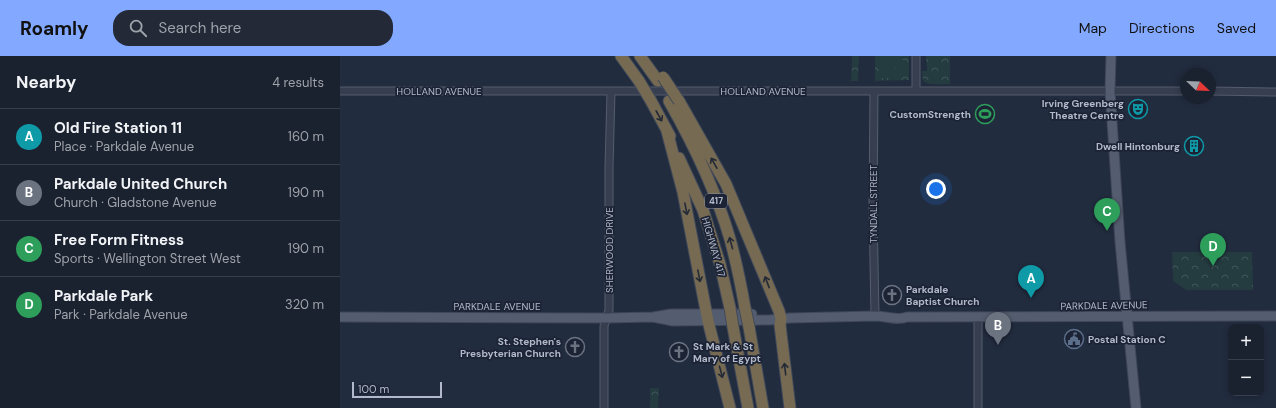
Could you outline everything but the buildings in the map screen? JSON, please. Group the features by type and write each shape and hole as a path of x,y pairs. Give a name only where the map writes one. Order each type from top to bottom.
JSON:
{"highway":[{"name":"HIGHWAY 417","path":"621,56 639,81 667,131 703,210 720,264 730,308 748,408"},
{"name":"417","path":"640,56 660,79 674,101 700,159 730,239 749,327 763,408"},
{"path":"644,56 660,79"},
{"path":"674,101 726,184 779,311 790,408"},
{"path":"667,131 683,192 707,317 730,408"}],"main road":[{"path":"1110,56 1110,91 1126,316 1136,408"},
{"name":"PARKDALE AVENUE","path":"340,317 653,318 673,321 707,317 769,320 781,318 878,316 887,314 903,314 908,317 1276,316"}],"street":[{"path":"916,56 916,92"},
{"name":"HOLLAND AVENUE","path":"340,91 1180,91"},
{"name":"TYNDALL STREET","path":"874,91 873,215 878,316"},
{"path":"1216,91 1276,92"},
{"name":"SHERWOOD DRIVE","path":"604,408 604,326 609,310 609,168 611,92"},
{"path":"978,317 978,408"}],"green space":[{"path":"852,56 859,56 858,81 851,81"},
{"path":"875,56 909,56 909,80 875,81"},
{"path":"881,56 903,56 903,66 881,66"},
{"path":"926,56 950,56 950,84 929,84 924,81 922,78 922,71 927,71"},
{"path":"881,68 903,68 903,78 881,78"},
{"path":"1172,252 1252,252 1253,290 1186,290 1173,281"},
{"path":"650,388 659,388 658,408 650,408"}],"place":[{"name":"Irving Greenberg Theatre Centre","path":"1138,109"},
{"name":"CustomStrength","path":"985,114"},
{"name":"Dwell Hintonburg","path":"1194,146"},
{"name":"Free Form Fitness","path":"1107,231"},
{"name":"Parkdale Park","path":"1213,266"},
{"name":"Parkdale Baptist Church","path":"892,295"},
{"name":"Old Fire Station 11","path":"1031,298"},
{"name":"Postal Station C","path":"1074,339"},
{"name":"Parkdale United Church","path":"998,345"},
{"name":"St. Stephen's Presbyterian Church","path":"575,347"},
{"name":"St Mark & St Mary of Egypt","path":"679,352"}]}
